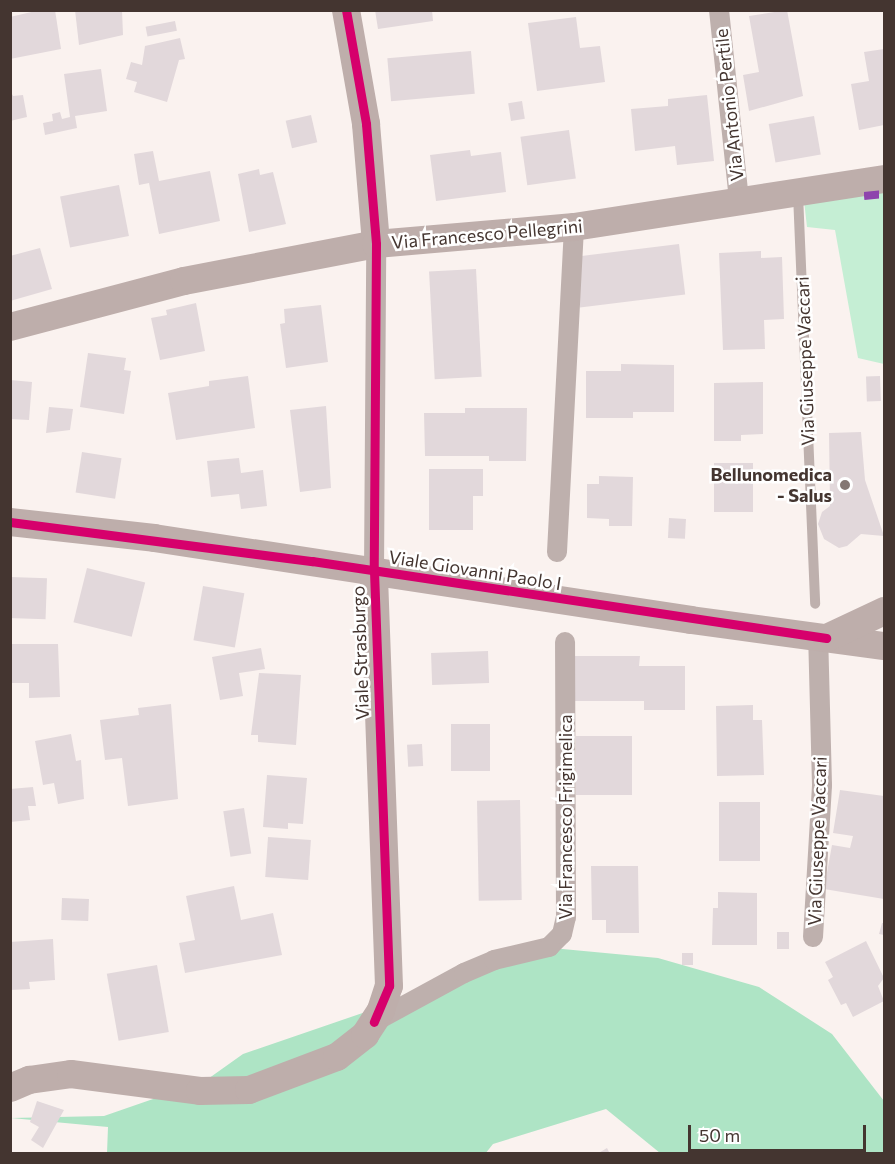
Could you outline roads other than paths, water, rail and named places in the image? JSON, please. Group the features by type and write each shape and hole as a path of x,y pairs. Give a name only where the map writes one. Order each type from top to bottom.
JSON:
{"street":[{"path":"346,10 366,124 376,244"},
{"name":"Via Antonio Pertile","path":"719,10 739,199"},
{"name":"Via Francesco Pellegrini","path":"15,323 184,281 376,244 574,227 739,199 885,179"},
{"path":"557,552 574,227"},
{"name":"Viale Strasburgo","path":"374,1022 389,986 374,571 376,244"},
{"name":"Viale Giovanni Paolo I","path":"10,522 374,571 885,646"},
{"path":"822,638 885,611"},
{"name":"Via Giuseppe Vaccari","path":"813,937 822,785 822,638"},
{"name":"Via Francesco Frigimelica","path":"10,1088 29,1080 71,1074 200,1091 249,1090 337,1057 355,1046 374,1022 464,973 494,960 549,947 562,934 566,917 565,642"}],"lane":[{"name":"Via Giuseppe Vaccari","path":"798,190 815,604"}],"place":[{"name":"Bellunomedica - Salus","path":"845,485"}]}
